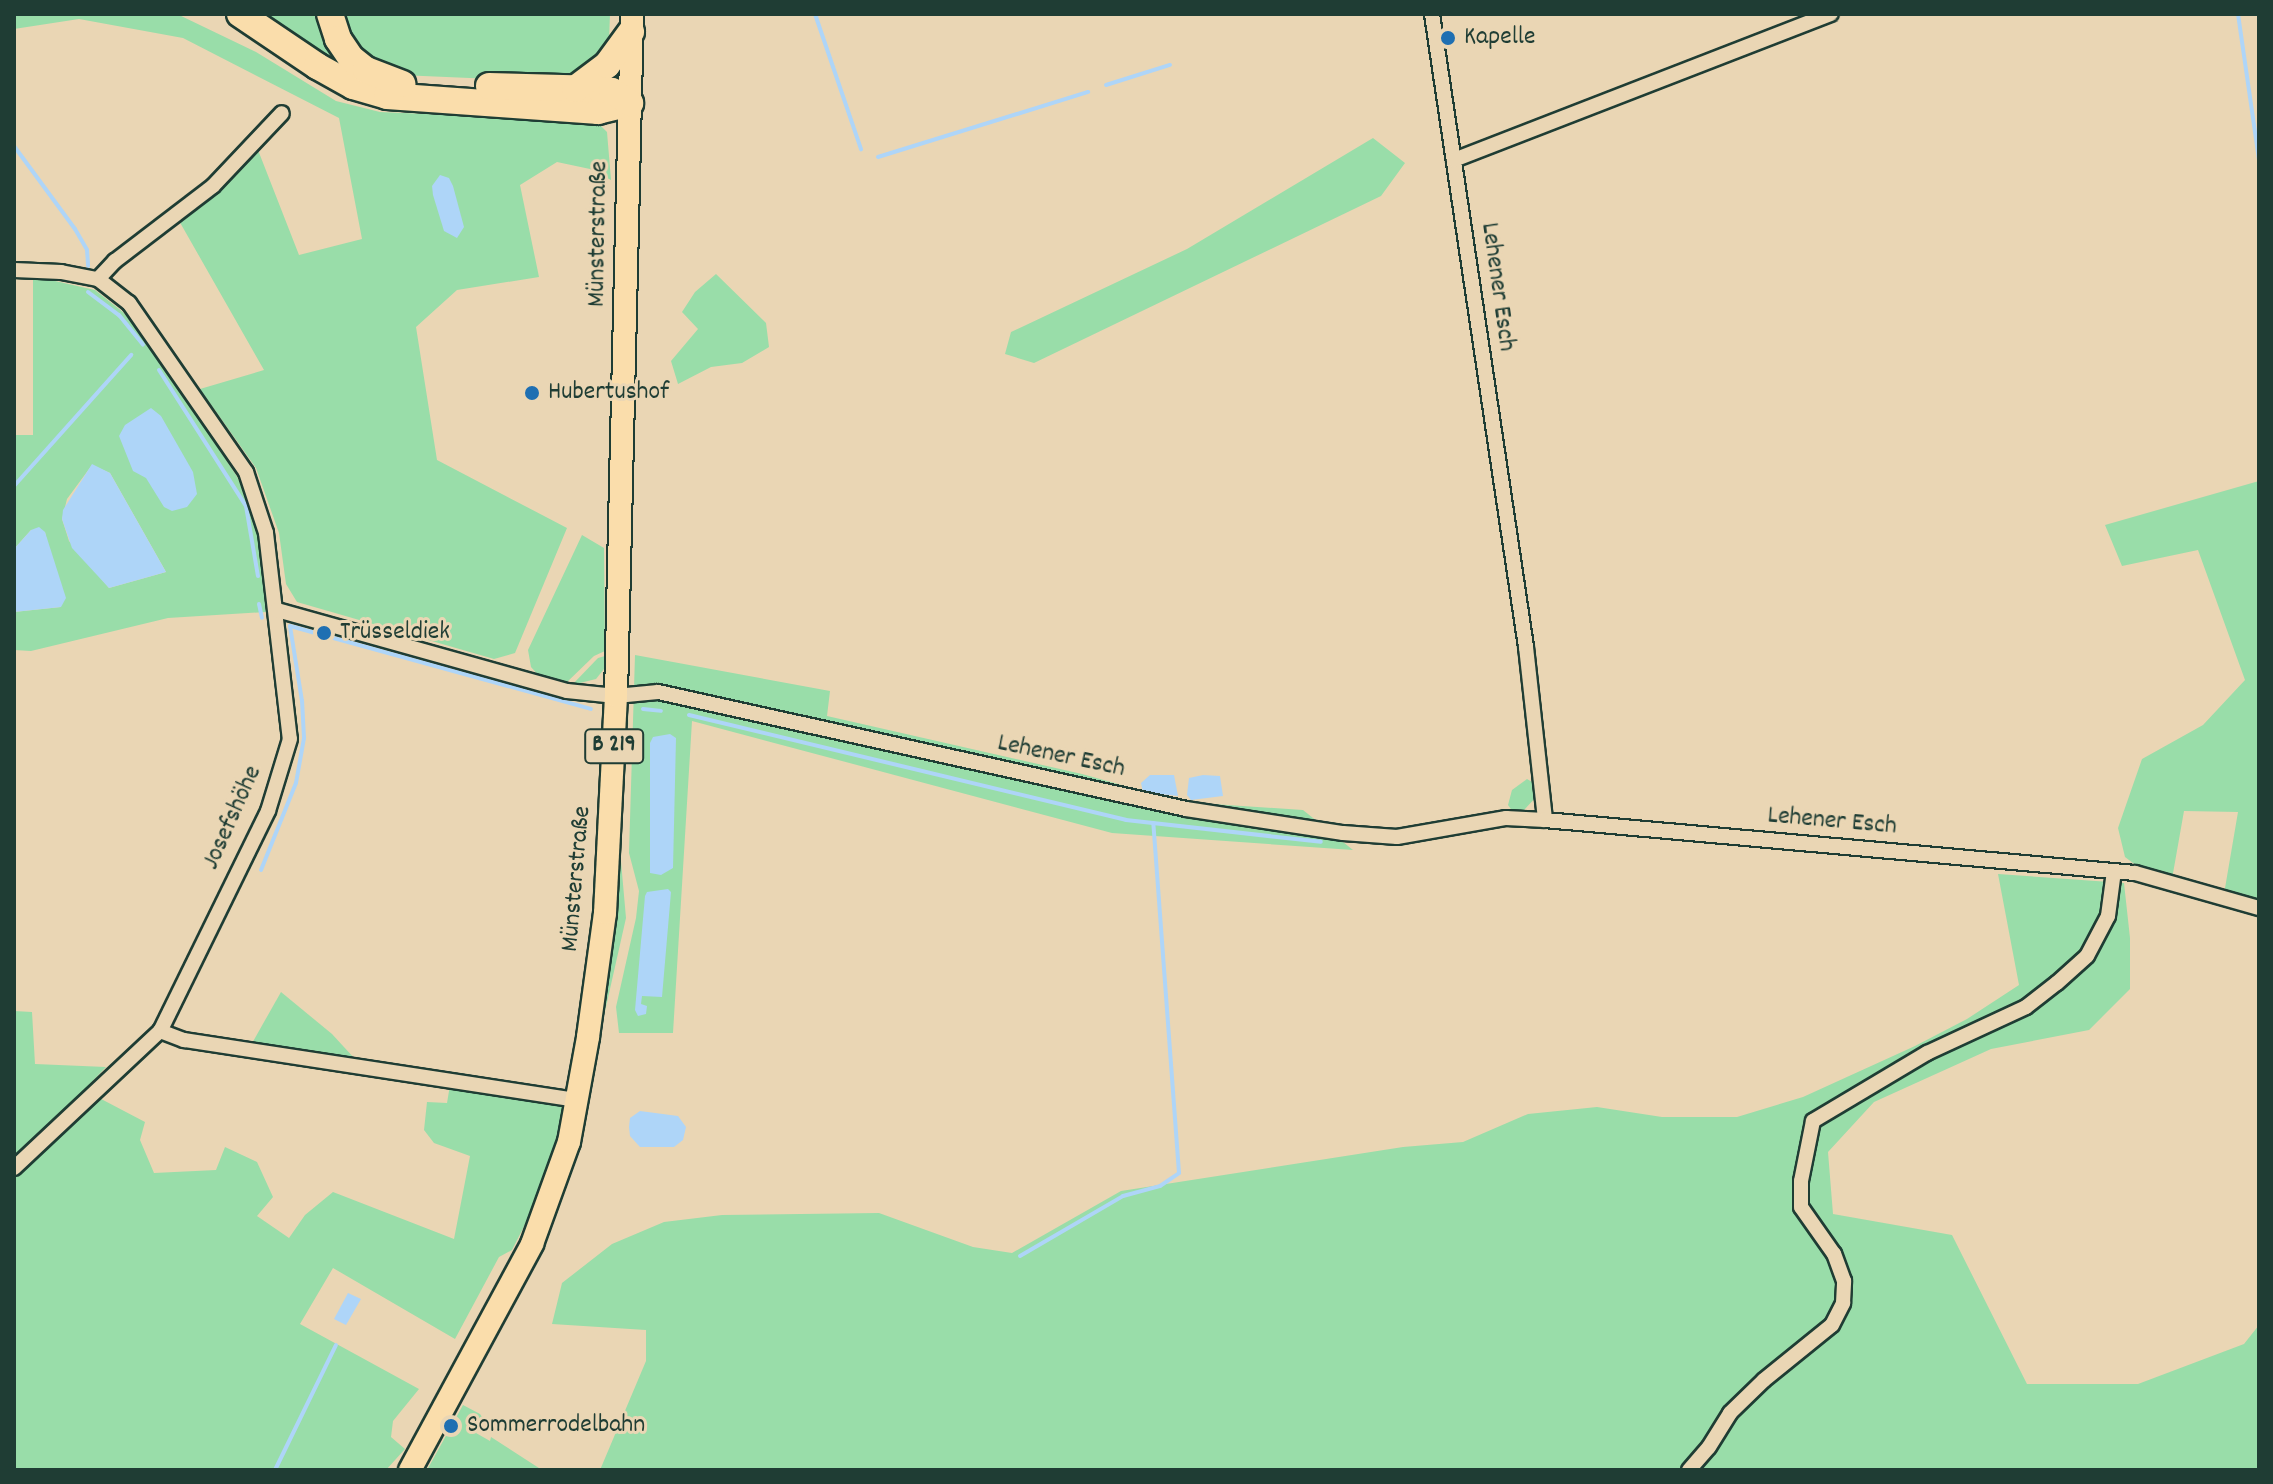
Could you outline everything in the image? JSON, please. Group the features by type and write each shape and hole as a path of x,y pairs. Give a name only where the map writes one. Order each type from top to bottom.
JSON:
{"highway":[{"path":"240,14 317,66 353,86 387,96 598,111 630,103"},
{"path":"330,14 338,39 351,58 366,70 397,84 612,91 630,103"},
{"path":"575,89 607,65 631,23"}],"main road":[{"name":"Münsterstraße","path":"410,1470 532,1244 569,1142 578,1100 605,913 616,696 631,23"}],"street":[{"name":"Lehener Esch","path":"1432,14 1526,647 1545,820"},
{"path":"1454,160 1831,14"},
{"path":"98,279 115,261 213,186 282,113"},
{"path":"14,270 61,272 98,279 129,303 246,472 266,533 277,610 513,679 567,691 616,696"},
{"name":"Josefshöhe","path":"14,1168 160,1031 268,811 290,739 277,610"},
{"name":"Lehener Esch","path":"616,696 658,692 1186,809 1343,833 1397,837 1506,818 1545,820 2135,873 2259,908"},
{"path":"1689,1470 1730,1413 1764,1380 1832,1325 1843,1303 1844,1281 1834,1254 1801,1207 1801,1181 1813,1121 1927,1053 2026,1007 2057,983 2087,956 2108,916 2114,871"},
{"path":"160,1031 184,1040 578,1100"}],"green space":[{"path":"14,14 177,14 256,52 336,101 380,112 596,121 607,132 611,180 590,169 557,162 520,185 539,277 457,290 416,327 437,460 567,528 515,653 494,659 297,602 286,584 279,533 256,468 200,389 264,370 178,219 220,189 258,150 299,255 362,239 339,118 183,38 79,19 14,29"},
{"path":"255,14 320,14 368,86"},
{"path":"343,14 610,14 609,41 605,54 563,82 400,75 368,57 354,42"},
{"path":"1373,138 1405,163 1381,196 1034,363 1005,354 1011,332 1187,249"},
{"path":"716,274 766,323 769,347 742,363 711,367 678,384 671,361 698,329 682,312 695,292"},
{"path":"33,276 95,290 123,312 145,338 236,475 250,502 258,533 266,612 168,618 31,651 14,650 14,612 61,607 45,532 31,530 14,549 14,435 33,435","holes":["92,465 110,473 166,572 109,588 69,541 62,519 67,499"]},
{"path":"2259,481 2259,902 2224,894 2238,812 2184,811 2172,879 2137,866 2125,857 2118,828 2142,759 2203,725 2245,680 2198,550 2122,566 2105,525"},
{"path":"582,535 604,548 605,651 594,656 565,684 540,677 531,667 528,650"},
{"path":"635,655 830,691 827,716 1082,774 1183,802 1303,810 1353,850 1112,833 692,721 673,1033 619,1033 616,1007 639,891 629,853"},
{"path":"605,656 604,669 596,679 572,685 598,658"},
{"path":"629,711 620,850 626,918 601,1029 598,1027 612,920"},
{"path":"1527,779 1537,785 1537,796 1524,810 1513,812 1508,805 1512,790"},
{"path":"1998,874 2124,883 2130,938 2130,989 2089,1030 1991,1049 1874,1102 1828,1152 1833,1214 1952,1235 2027,1384 2138,1384 2244,1344 2259,1325 2259,1470 600,1470 646,1361 646,1330 552,1324 562,1283 612,1244 664,1222 722,1215 879,1213 973,1247 1012,1253 1121,1191 1403,1147 1463,1142 1528,1114 1597,1107 1662,1117 1737,1117 1803,1097 1915,1046 1967,1019 2019,985"},
{"path":"281,992 332,1034 355,1059 251,1045"},
{"path":"14,1011 32,1012 35,1064 106,1067 84,1090 145,1122 140,1140 154,1173 216,1170 225,1147 257,1162 273,1197 257,1216 289,1238 305,1215 333,1192 454,1239 470,1156 434,1143 424,1130 427,1102 447,1103 450,1085 560,1104 565,1111 541,1193 512,1250 499,1257 455,1339 333,1268 300,1324 419,1389 393,1421 391,1437 405,1449 386,1470 14,1470"},
{"path":"463,1405 480,1414 484,1420 476,1433 490,1441 491,1437 542,1470 427,1470"}],"water":[{"path":"440,175 449,178 453,186 464,227 457,238 444,231 433,195 432,186"},
{"path":"151,408 161,416 193,472 197,494 187,507 172,511 164,507 146,478 133,471 119,436 125,425"},
{"path":"92,464 110,473 166,572 109,588 72,548 62,519 63,510"},
{"path":"39,527 45,532 66,598 61,607 14,612 14,549 31,530"},
{"path":"670,734 676,738 673,868 661,875 650,873 650,743 653,737"},
{"path":"1150,775 1174,775 1178,796 1143,792 1141,783"},
{"path":"1220,776 1223,796 1191,800 1187,795 1189,778"},
{"path":"668,889 671,892 662,997 642,996 641,1004 647,1006 646,1014 638,1016 635,1010 645,896 647,892"},
{"path":"640,1111 678,1116 686,1127 683,1140 674,1147 640,1147 630,1136 629,1127 630,1118"},
{"path":"348,1293 361,1299 346,1325 334,1319"}],"waterway":[{"path":"815,14 861,149"},
{"path":"2238,14 2259,159"},
{"path":"1106,85 1170,65"},
{"path":"878,157 1088,92"},
{"path":"14,146 75,229 87,250 88,266"},
{"path":"88,292 119,315 143,345"},
{"path":"14,486 131,355"},
{"path":"159,370 246,506 258,576"},
{"path":"259,604 262,618"},
{"path":"290,626 591,709"},
{"path":"261,870 296,783 304,738 302,701 290,626"},
{"path":"643,709 661,711"},
{"path":"689,715 1126,820 1321,842"},
{"path":"1020,1256 1123,1196 1160,1186 1179,1173 1153,823"},
{"path":"275,1470 336,1345"}],"place":[{"name":"Kapelle","path":"1448,38"},
{"name":"Hubertushof","path":"532,393"},
{"name":"Trüsseldiek","path":"324,633"},
{"name":"Sommerrodelbahn","path":"451,1426"}]}
